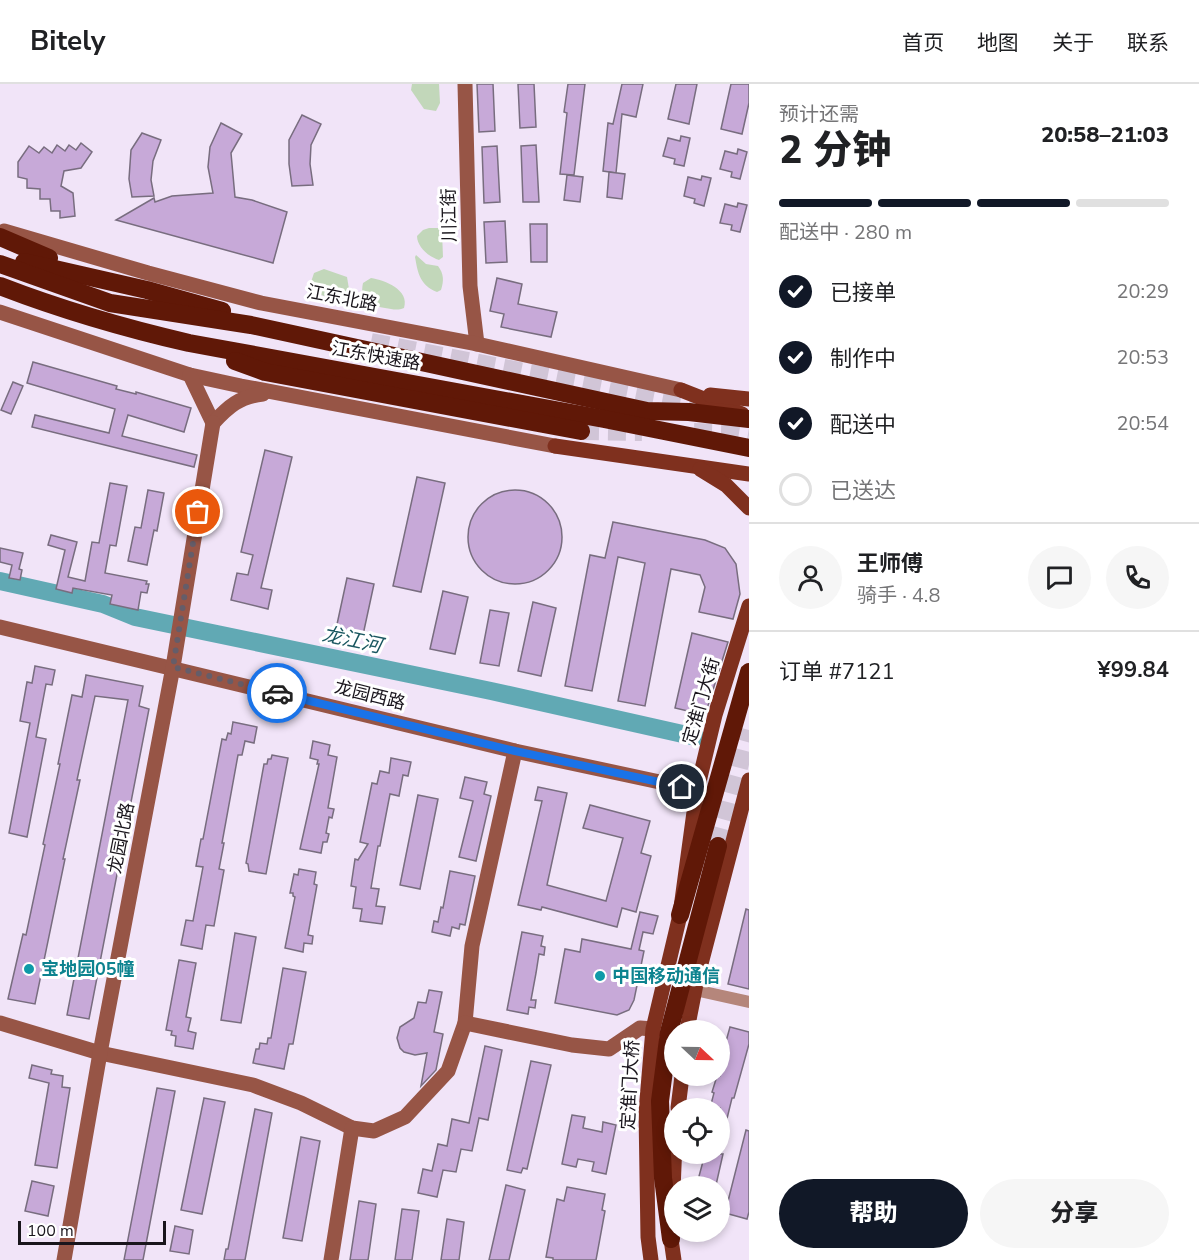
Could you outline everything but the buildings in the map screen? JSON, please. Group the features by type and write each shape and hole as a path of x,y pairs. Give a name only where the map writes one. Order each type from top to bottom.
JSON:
{"highway":[{"path":"0,237 28,251 147,290 231,313 370,342"},
{"path":"0,257 147,290"},
{"name":"江东快速路","path":"0,264 110,303 251,326 647,411 749,417"},
{"name":"江东快速路","path":"0,286 54,307 189,343 749,448"},
{"path":"0,297 54,307"},
{"path":"189,343 265,372 581,431"},
{"path":"684,436 693,430 695,421 689,412"},
{"path":"680,915 749,672"},
{"path":"664,1186 660,1101 669,1032 718,846"}],"main road":[{"name":"川江街","path":"465,84 470,286 477,344"},
{"name":"江东北路","path":"0,230 261,303 477,344 681,390"},
{"path":"0,312 190,375 555,446 749,474"},
{"path":"190,375 213,423 228,406 248,396 280,393"},
{"path":"681,390 724,398 749,399"},
{"path":"681,390 749,417"},
{"name":"龙园北路","path":"64,1260 100,1053 173,667 213,423"},
{"path":"695,466 726,485 749,508"},
{"name":"定淮门大街","path":"680,915 697,790 715,715 749,606"},
{"name":"龙园西路","path":"0,627 515,751 697,790"},
{"path":"0,1023 100,1053 253,1085 301,1103 352,1128 374,1131 405,1117 448,1071 465,1023 472,946 515,751"},
{"path":"689,1020 749,780"},
{"name":"定淮门大桥","path":"651,1260 648,1237 646,1112 651,1049 653,1029 680,915"},
{"path":"465,1023 572,1045 609,1049 640,1028 653,1029"},
{"path":"331,1260 352,1128"},
{"path":"671,1242 674,1260"}],"street":[{"path":"695,990 749,1002"}],"green space":[{"path":"412,84 439,84 440,103 436,111 424,109 411,90"},
{"path":"429,228 438,228 442,232 443,257 439,260 431,257 419,244 417,236"},
{"path":"416,255 426,264 438,266 443,278 441,290 437,292 423,282 417,269"},
{"path":"324,269 347,277 349,289 340,297 324,296 312,291 311,282 314,273"},
{"path":"371,278 383,281 400,291 405,302 404,308 394,310 367,302 363,294 363,283"}],"waterway":[{"name":"龙江河","path":"0,581 103,604 135,617 491,691 696,737"}],"tunnel":[{"path":"371,342 709,408"},
{"path":"581,431 642,432"},
{"path":"694,432 749,435"},
{"path":"718,846 749,730"}],"way so far":[{"path":"198,512 173,667 277,693"}],"place":[{"name":"宝地园05幢","path":"29,969"},
{"name":"中国移动通信","path":"600,976"}],"route":[{"path":"277,693 515,751 682,787"}]}
